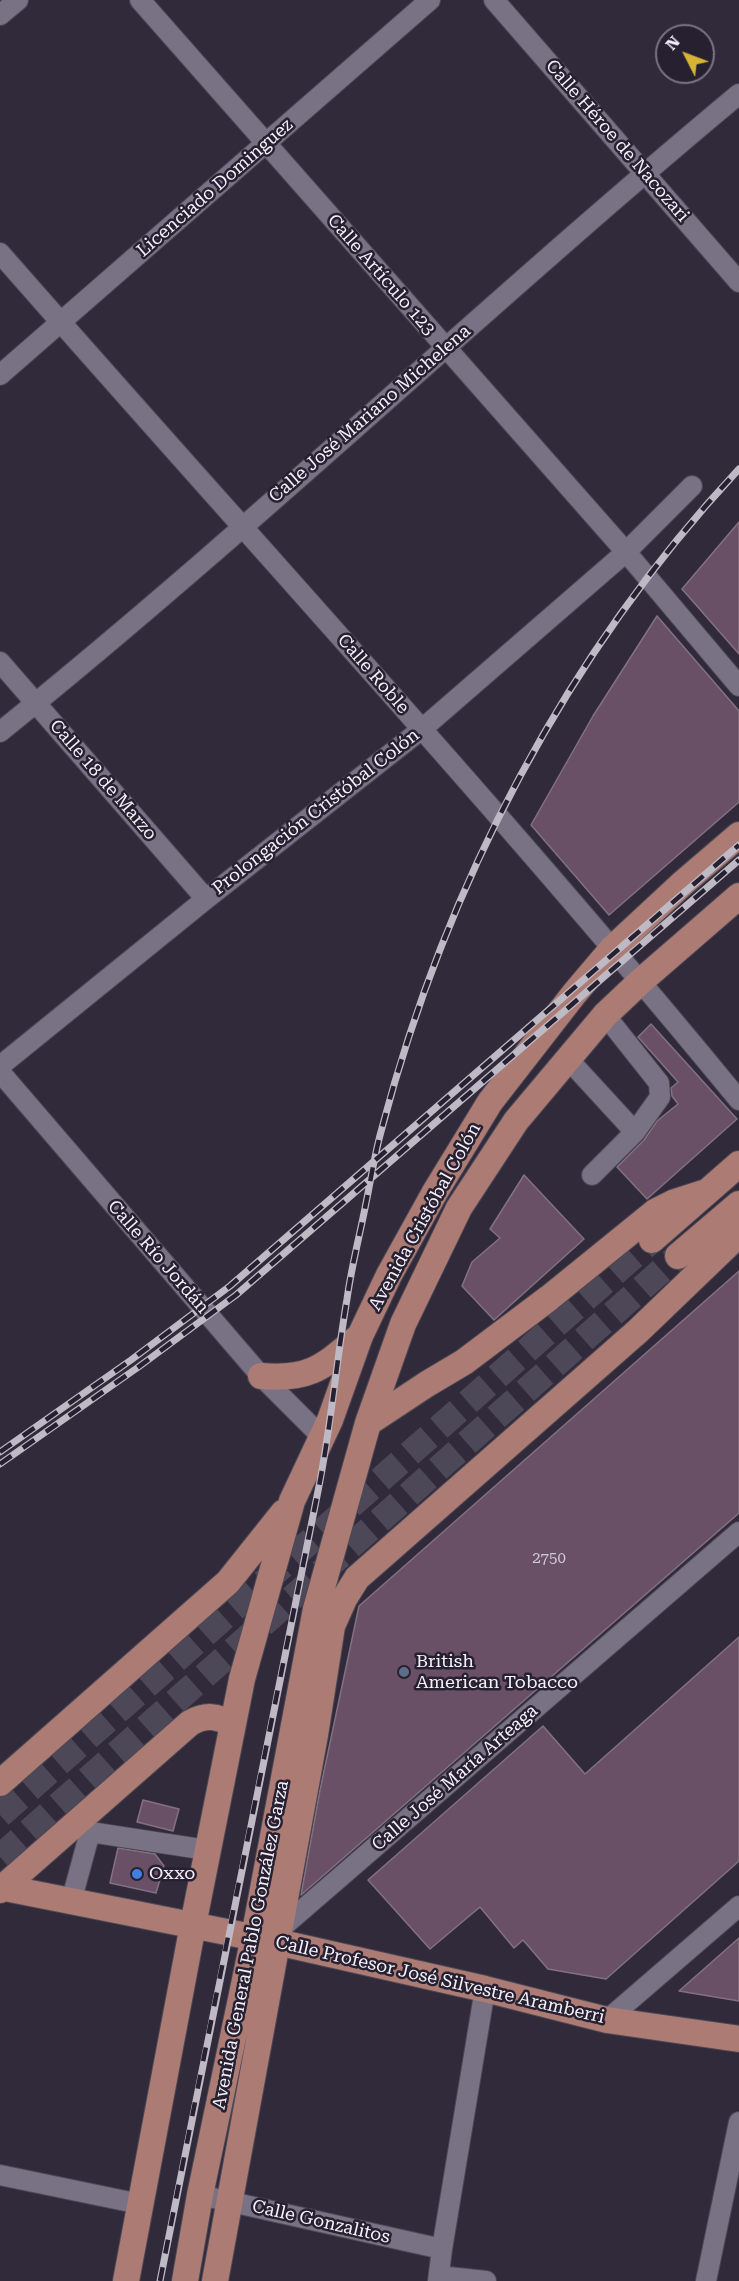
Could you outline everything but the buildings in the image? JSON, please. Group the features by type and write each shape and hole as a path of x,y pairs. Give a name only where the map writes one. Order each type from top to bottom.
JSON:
{"main road":[{"name":"Avenida Cristóbal Colón","path":"232,1724 242,1679 292,1501 330,1420 360,1336 389,1275 435,1192 490,1102 613,948 739,835"},
{"name":"Avenida Cristóbal Colón","path":"316,1609 368,1423 403,1324 459,1208 516,1121 567,1058 641,981 739,896"},
{"path":"652,1240 739,1164"},
{"path":"435,1192 459,1208"},
{"path":"368,1423 464,1362 549,1298 655,1212 675,1202 706,1192"},
{"path":"678,1256 739,1204"},
{"path":"270,1936 315,1735 332,1626 344,1599 357,1578 638,1331 739,1234"},
{"path":"261,1376 285,1378 301,1376 324,1365 360,1336"},
{"path":"0,1783 228,1582 292,1501"},
{"name":"Avenida General Pablo González Garza","path":"215,2281 230,2201 270,1936 316,1609"},
{"path":"1,1889 80,1829 190,1723 208,1716 232,1724 126,2281"},
{"name":"Calle Profesor José Silvestre Aramberri","path":"1,1889 193,1926 270,1936 607,2020 739,2039"},
{"name":"Avenida General Pablo González Garza","path":"186,2281 200,2195 270,1936"}],"street":[{"path":"0,15 18,0"},
{"name":"Calle Artículo 123","path":"140,0 626,552 739,686"},
{"name":"Licenciado Dominguez","path":"0,375 430,0"},
{"name":"Calle Héroe de Nacozari","path":"494,0 739,282"},
{"name":"Calle José Mariano Michelena","path":"0,732 243,526 644,173 739,94"},
{"name":"Calle Roble","path":"0,253 422,729 613,948 739,1100"},
{"name":"Prolongación Cristóbal Colón","path":"0,1066 206,898 422,729 626,552 692,486"},
{"name":"Calle 18 de Marzo","path":"0,662 206,898"},
{"path":"592,1175 635,1132 660,1097 662,1090 659,1083 605,1016"},
{"path":"567,1058 635,1132"},
{"name":"Calle Río Jordán","path":"0,1072 261,1376 322,1437"},
{"name":"Calle José María Arteaga","path":"270,1936 739,1532"},
{"path":"72,1902 80,1829 207,1850"},
{"path":"607,2020 739,1906"},
{"path":"484,1989 439,2279 486,2281"},
{"path":"706,2281 739,2122"},
{"path":"0,2175 140,2204"},
{"name":"Calle Gonzalitos","path":"200,2195 442,2249"}],"tunnel":[{"path":"0,1815 652,1240"},
{"path":"0,1857 678,1256"}],"railway":[{"path":"160,2281 323,1467 353,1267 379,1139 409,1037 441,948 478,861 520,776 567,694 620,615 677,540 739,469"},
{"path":"0,1452 131,1360 230,1286 739,845"},
{"path":"0,1464 236,1295 739,860"}],"place":[{"name":"British American Tobacco","path":"404,1672"},
{"name":"Oxxo","path":"137,1874"}]}
